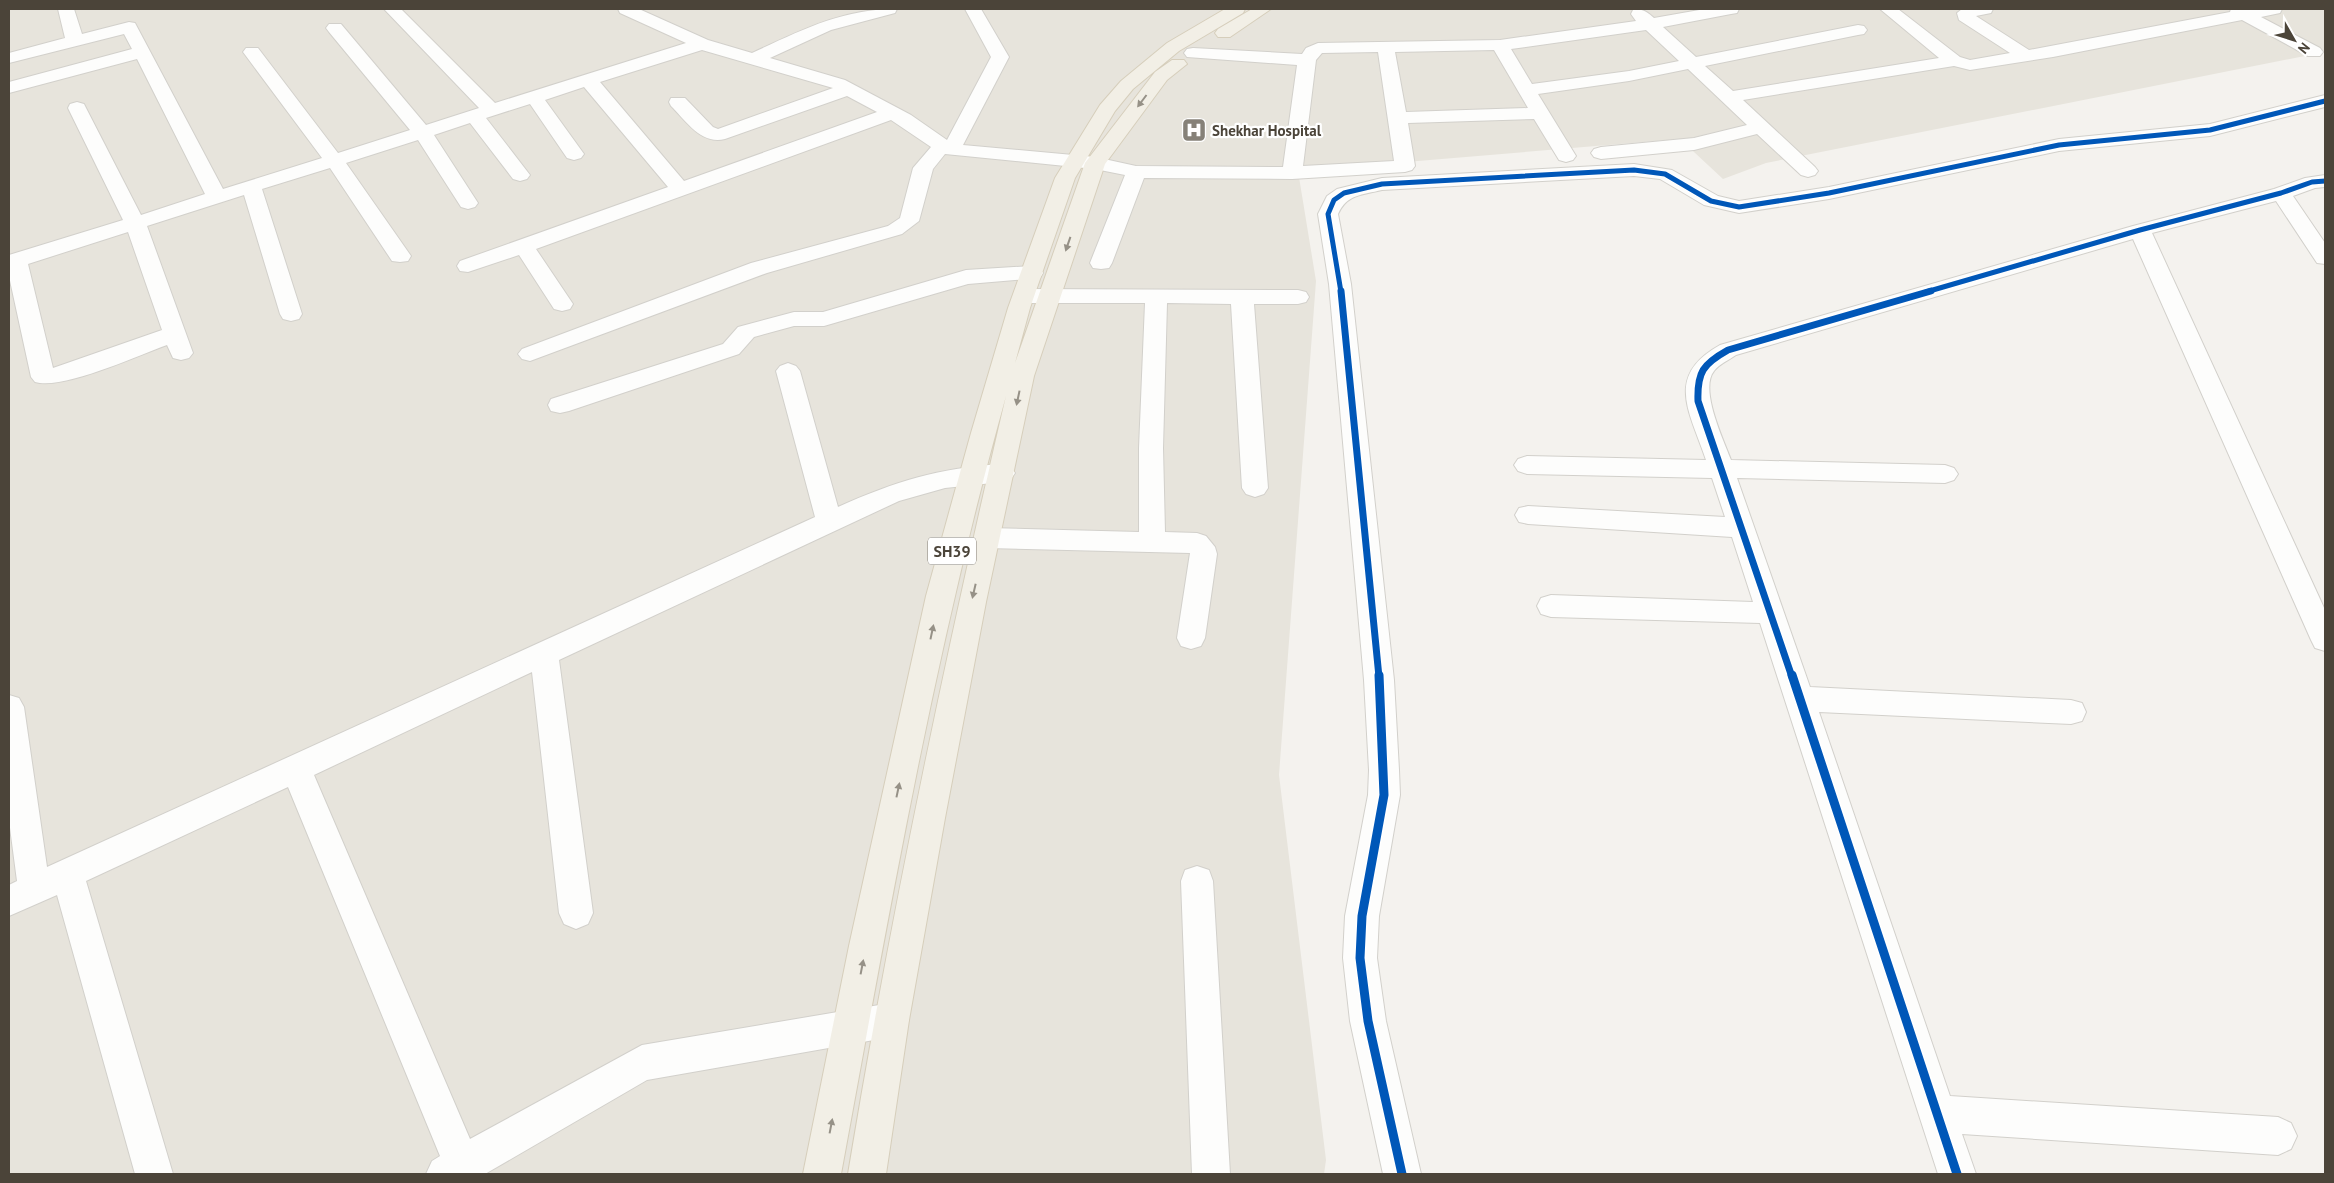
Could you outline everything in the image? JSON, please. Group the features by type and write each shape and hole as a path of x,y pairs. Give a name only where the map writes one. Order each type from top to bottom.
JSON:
{"main road":[{"name":"SH39","path":"1085,162 1107,109 1127,85 1174,47 1237,9"},
{"name":"SH39","path":"822,1174 892,819 940,596 972,475 1035,289 1065,178 1085,162 1161,76 1193,53 1263,9"},
{"name":"SH39","path":"867,1174 891,1020 929,818 972,602 1022,376 1035,289"},
{"path":"892,819 929,818"}],"street":[{"path":"392,9 482,113 520,175"},
{"path":"626,9 702,44 824,78 892,113 946,148 1085,162 1136,172 1292,172 1655,150 1694,144 1762,127"},
{"path":"756,58 819,20 886,9"},
{"path":"530,354 759,268 895,230 909,221 913,212 923,168 946,148 1000,57 972,9"},
{"path":"1632,9 1808,171"},
{"path":"1292,172 1307,60 1312,52 1318,48 1500,45 1650,24 1704,11 1731,9"},
{"path":"1888,9 1954,61"},
{"path":"1985,9 1965,13 1965,16 2026,56"},
{"path":"1729,97 1954,61 1970,65 2026,56 2240,12 2274,9"},
{"path":"2240,12 2314,52"},
{"path":"9,58 71,25 130,27 217,197"},
{"path":"335,28 422,132 468,203"},
{"path":"1527,90 1620,78 1691,62 1858,30"},
{"path":"76,108 135,223 177,344 61,375 43,377 12,262 135,223 217,197 251,186 482,113 702,44"},
{"path":"1500,45 1566,156"},
{"path":"1386,48 1405,166"},
{"path":"9,88 142,52"},
{"path":"252,52 334,160 400,256"},
{"path":"1193,53 1307,60"},
{"path":"588,80 681,190"},
{"path":"678,102 706,131 718,135 848,89"},
{"path":"534,97 574,154"},
{"path":"1402,1174 1368,1021 1360,958 1362,916 1384,795 1384,770 1379,680 1340,284 1328,214 1334,200 1357,188 1382,184 1634,170 1664,174 1711,201 1739,207 1829,194 2059,145 2210,130 2325,101"},
{"path":"468,266 892,113"},
{"path":"1397,118 1540,113"},
{"path":"1101,263 1136,172"},
{"path":"1957,1174 1771,614 1698,401 1697,380 1704,367 1713,358 1728,350 2140,230 2325,180"},
{"path":"251,186 291,314"},
{"path":"2281,193 2325,258"},
{"path":"2140,230 2325,640"},
{"path":"524,246 562,304"},
{"path":"560,405 731,350 746,332 802,317 824,320 966,277 1035,289 1156,296 1298,297"},
{"path":"1152,542 1151,448 1156,296"},
{"path":"1242,297 1255,488"},
{"path":"788,371 829,520"},
{"path":"1527,465 1945,474"},
{"path":"9,707 22,895 829,520 919,484 972,475 1002,473"},
{"path":"1528,515 1742,528"},
{"path":"987,538 1197,543 1202,547 1204,554 1191,638"},
{"path":"1551,606 1771,614"},
{"path":"544,652 576,913"},
{"path":"1799,699 2071,712"},
{"path":"295,767 458,1170 642,1063 891,1020"},
{"path":"67,874 154,1174"},
{"path":"1197,881 1211,1174"},
{"path":"1938,1114 2278,1136"}],"shaded area":[{"path":"9,9 2325,9 2325,52 1766,163 1723,179 1680,139 1298,171 1316,281 1279,775 1326,1160 1324,1174 9,1174"}],"cycle path":[{"path":"1402,1174 1368,1021 1360,958 1362,916 1384,795 1384,770 1379,680 1340,284 1328,214 1334,200 1344,193 1382,184 1634,170 1665,174 1711,201 1739,207 1829,193 2059,145 2210,130 2325,101"},
{"path":"1957,1174 1771,613 1698,401 1699,375 1706,365 1728,350 2140,230 2281,193 2312,182 2325,181"}],"place":[{"name":"Shekhar Hospital","path":"1194,130"}]}
